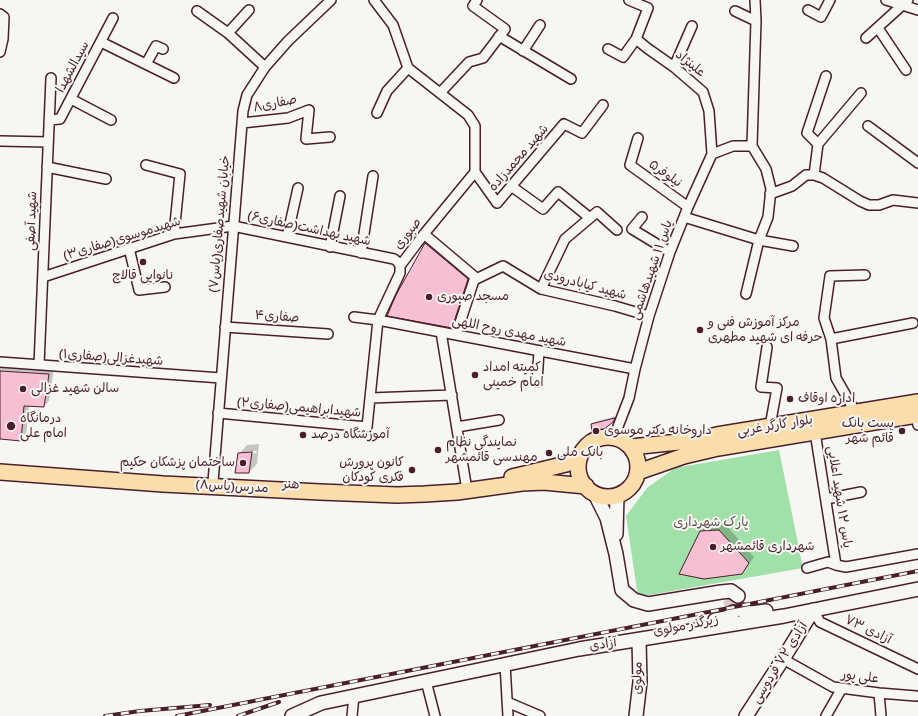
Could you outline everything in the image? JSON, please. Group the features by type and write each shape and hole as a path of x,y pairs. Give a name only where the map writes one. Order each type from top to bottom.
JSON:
{"main road":[{"name":"بلوار کارگر غربی","path":"638,472 684,456 718,448 771,432 856,412 918,414"},
{"name":"بلوار کارگر غربی","path":"631,447 688,441 717,435 771,432 815,432 918,414"},
{"path":"614,437 631,447 636,456 638,472 632,484 623,492 617,495 606,496 590,490 582,482 578,470 579,459 582,450 588,444 596,439 614,437"},
{"name":"هنر","path":"0,467 212,482 426,488 511,477 566,464 579,459"},
{"name":"مدرس(یاس۸)","path":"0,472 179,484 397,495 457,492 512,484 544,482 590,490"}],"street":[{"name":"خیابان شهیدصفاری(یاس۷)","path":"212,482 243,111 248,95 265,67 288,41 331,0"},
{"path":"374,0 393,25 408,68 468,115 475,126 475,172"},
{"path":"440,93 469,62 483,58 505,28 472,6 477,0"},
{"path":"746,294 759,240 768,217 771,189 766,169 752,146 756,21 755,0"},
{"path":"808,10 822,17 830,0"},
{"path":"886,0 906,3 918,10"},
{"path":"608,49 623,57 636,39 648,8 635,1"},
{"path":"866,38 906,3"},
{"path":"228,32 249,10"},
{"path":"197,11 228,32 265,67"},
{"path":"735,11 756,21"},
{"path":"0,14 4,17 3,39 0,52"},
{"name":"سیدالشهدا","path":"49,120 60,119 113,18"},
{"path":"524,51 540,25"},
{"path":"674,67 692,26"},
{"path":"878,28 906,70"},
{"path":"499,36 570,79"},
{"name":"علینژاد","path":"636,39 674,67 703,92 709,111 712,154"},
{"path":"101,42 174,78"},
{"path":"146,64 156,46 163,49"},
{"path":"377,113 387,91 408,68"},
{"path":"818,144 807,133 826,76"},
{"name":"شهید آصفی","path":"39,366 51,78"},
{"path":"814,175 818,144 861,93"},
{"path":"71,99 111,120"},
{"name":"شهید محمدزاده","path":"475,172 497,203 564,124 582,133 603,105"},
{"name":"صفاری۸","path":"242,123 288,118 309,110 306,139 330,137"},
{"path":"868,126 918,163"},
{"name":"نیلوفر۵","path":"638,138 630,165 688,207"},
{"path":"0,141 48,142"},
{"path":"712,154 732,146 752,146"},
{"name":"یاس ۱۱ شهیدهاشمی","path":"614,437 629,398 649,316 670,252 712,154"},
{"path":"146,164 180,174 174,234"},
{"path":"47,167 106,179"},
{"name":"صبوری","path":"378,320 400,273 400,266 475,172"},
{"path":"770,194 792,186 806,175 814,175 823,178 869,205 893,200 917,202"},
{"path":"361,253 373,176"},
{"path":"511,186 543,209 558,192 590,218"},
{"path":"286,237 298,188"},
{"path":"330,247 340,196"},
{"path":"541,289 565,239 596,212 617,230"},
{"path":"642,217 632,229 670,252"},
{"path":"684,217 759,240 794,246"},
{"name":"شهیدموسوی(صفاری۳)","path":"43,277 174,234 233,226"},
{"name":"شهید بهداشت(صفاری۶)","path":"233,226 394,259 400,266"},
{"path":"424,234 475,277 456,335"},
{"path":"129,248 139,290 165,287"},
{"name":"شهید کیابادرودی","path":"474,280 503,266 541,289 615,306 649,316"},
{"path":"856,412 836,378 831,339 824,318 830,276 865,275"},
{"name":"شهید مهدی روح اللهی","path":"354,317 378,320 635,369"},
{"name":"شهیدابراهیمی(صفاری۲)","path":"218,413 367,427 378,320"},
{"path":"831,339 913,323"},
{"name":"صفاری۴","path":"225,327 328,334"},
{"path":"441,332 466,484"},
{"path":"767,347 761,387 777,388 771,432"},
{"path":"537,382 539,351"},
{"name":"شهیدغزالی(صفاری۱)","path":"0,362 221,378"},
{"path":"370,398 452,395"},
{"path":"457,427 500,420"},
{"name":"یاس ۱۲ شهید اعلایی","path":"815,432 836,565"},
{"path":"590,490 607,518 616,554"},
{"path":"826,499 861,492"},
{"path":"616,554 617,495"},
{"name":"زیرگذر مولوی","path":"616,554 622,590 634,600 648,604 729,595"},
{"path":"807,568 828,562 846,567 918,554"},
{"name":"آزادی","path":"292,716 321,704 354,696 579,649 784,616 918,589"},
{"name":"زیرگذر مولوی","path":"639,640 646,633 675,626 726,618 737,611 751,613 798,606 813,610"},
{"name":"آزادی ۷۲ فردوسی","path":"746,716 783,660 813,610"},
{"name":"آزادی ۷۳","path":"813,610 820,622 918,669"},
{"name":"مولوی","path":"636,716 640,682 639,640"},
{"name":"علی پور","path":"783,660 833,687 916,696"},
{"path":"506,664 506,702 508,716"},
{"path":"426,681 435,716"},
{"path":"826,716 842,688"},
{"path":"879,692 881,716"},
{"path":"352,716 354,696"},
{"path":"506,702 540,716"}],"green space":[{"name":"پارک شهرداری","path":"779,450 803,568 638,597 626,516 647,488 675,468"}],"building":[{"name":"مسجد صبوری","path":"425,243 468,279 452,328 387,316 396,295"},
{"name":"سالن شهید غزالی","path":"0,371 49,374 44,407 24,406 21,441 0,439"},
{"name":"داروخانه دکتر موسوی","path":"615,418 613,422 593,438 591,424"},
{"name":"ساختمان پزشکان حکیم","path":"252,452 249,473 235,473 238,453"},
{"name":"شهرداری قائمشهر","path":"719,530 749,563 742,574 704,579 679,574 700,531"}],"tunnel":[{"path":"729,599 733,612"}],"railway":[{"path":"177,716 918,571"},
{"path":"238,716 279,702"},
{"path":"105,716 140,711 210,705"}],"place":[{"name":"نانوایی قالاچ","path":"143,262"},
{"name":"مسجد صبوری","path":"429,297"},
{"name":"مرکز آموزش فنی و حرفه ای شهید مطهری","path":"700,330"},
{"name":"کمیته امداد امام خمینی","path":"475,375"},
{"name":"سالن شهید غزالی","path":"23,389"},
{"name":"اداره اوقاف","path":"790,399"},
{"name":"درمانگاه امام علی","path":"11,426"},
{"name":"داروخانه دکتر موسوی","path":"596,431"},
{"name":"پست بانک قائم شهر","path":"902,431"},
{"name":"آموزشگاه درصد","path":"303,435"},
{"name":"نمایندگی نظام مهندسی قائمشهر","path":"438,450"},
{"name":"بانک ملی","path":"549,453"},
{"name":"ساختمان پزشکان حکیم","path":"243,463"},
{"name":"کانون پرورش فکری کودکان","path":"412,470"},
{"name":"شهرداری قائمشهر","path":"713,547"}]}
